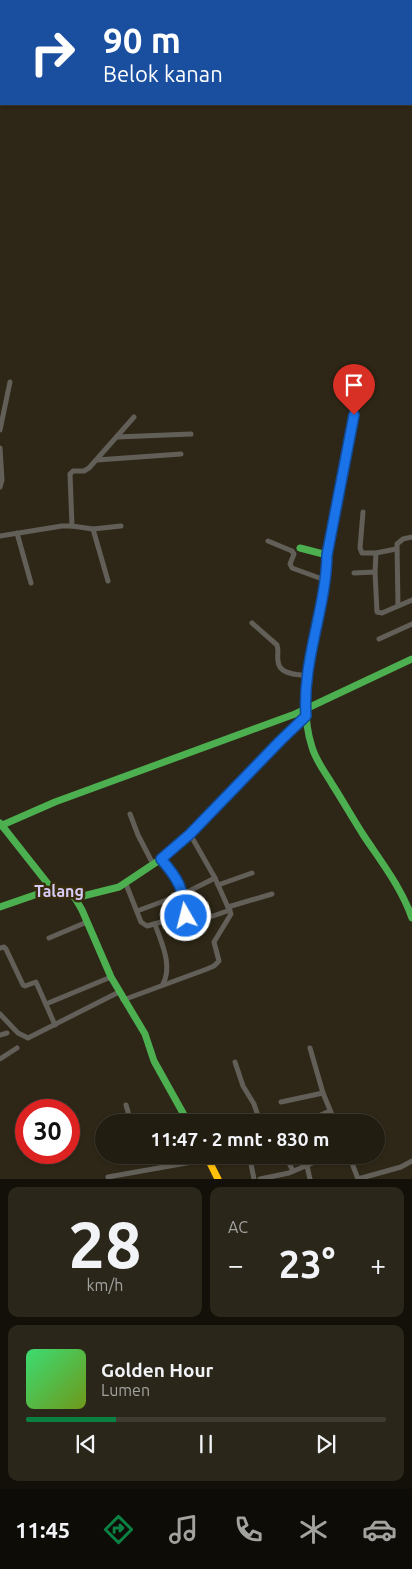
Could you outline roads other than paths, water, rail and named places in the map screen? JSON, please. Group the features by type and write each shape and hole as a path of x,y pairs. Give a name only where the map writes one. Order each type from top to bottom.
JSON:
{"street":[{"path":"0,430 10,382"},
{"path":"354,415 327,555 325,580 309,656 306,712 310,740 318,761 353,819 391,874 401,891 412,918"},
{"path":"72,526 70,474 73,470 88,470 134,417"},
{"path":"117,437 191,434"},
{"path":"0,448 2,480 0,487"},
{"path":"97,460 181,454"},
{"path":"364,512 361,551 364,553 376,553 396,548"},
{"path":"0,536 62,526 93,529 122,526"},
{"path":"93,529 108,582"},
{"path":"17,533 31,583"},
{"path":"398,606 396,548 399,541 412,537"},
{"path":"268,541 292,551 294,554 290,564 292,568 325,580"},
{"path":"300,548 327,555"},
{"path":"376,553 377,612 382,613 412,600"},
{"path":"354,573 375,572"},
{"path":"252,623 277,645 278,664 281,669 285,672 308,676"},
{"path":"379,638 412,624"},
{"path":"52,889 0,825 146,768 306,712 412,659"},
{"path":"75,898 109,891 126,884 161,859 190,834 306,712"},
{"path":"130,814 138,835 153,864"},
{"path":"123,1000 217,964 219,959 214,942 230,917 229,908 215,878 190,834"},
{"path":"161,859 178,881 183,894 186,916"},
{"path":"218,885 252,873"},
{"path":"137,911 183,894 215,878"},
{"path":"126,884 144,924 155,924 186,916 213,916 229,908 272,894"},
{"path":"0,907 52,889 67,893 75,898 111,977 145,1034 154,1061 182,1114"},
{"path":"49,938 87,922"},
{"path":"155,924 166,956 167,972 163,985"},
{"path":"0,948 4,947 6,949 24,985 36,982 55,1025"},
{"path":"46,1004 111,977"},
{"path":"0,1014 13,1029 28,1038 119,992"},
{"path":"0,1035 7,1033"},
{"path":"0,1059 17,1048"},
{"path":"310,1048 331,1114"},
{"path":"235,1062 243,1086 254,1104 257,1114"},
{"path":"281,1102 324,1093"},
{"path":"126,1105 128,1114"},
{"path":"323,1114 330,1111"},
{"path":"352,1164 358,1179 401,1167 412,1161"},
{"path":"108,1177 173,1164"},
{"path":"211,1164 218,1179"},
{"path":"251,1164 254,1179"},
{"path":"290,1164 293,1171"},
{"path":"260,1179 293,1171 311,1164"},
{"path":"306,1166 310,1179"}],"district":[{"name":"Talang","path":"59,891"}]}
